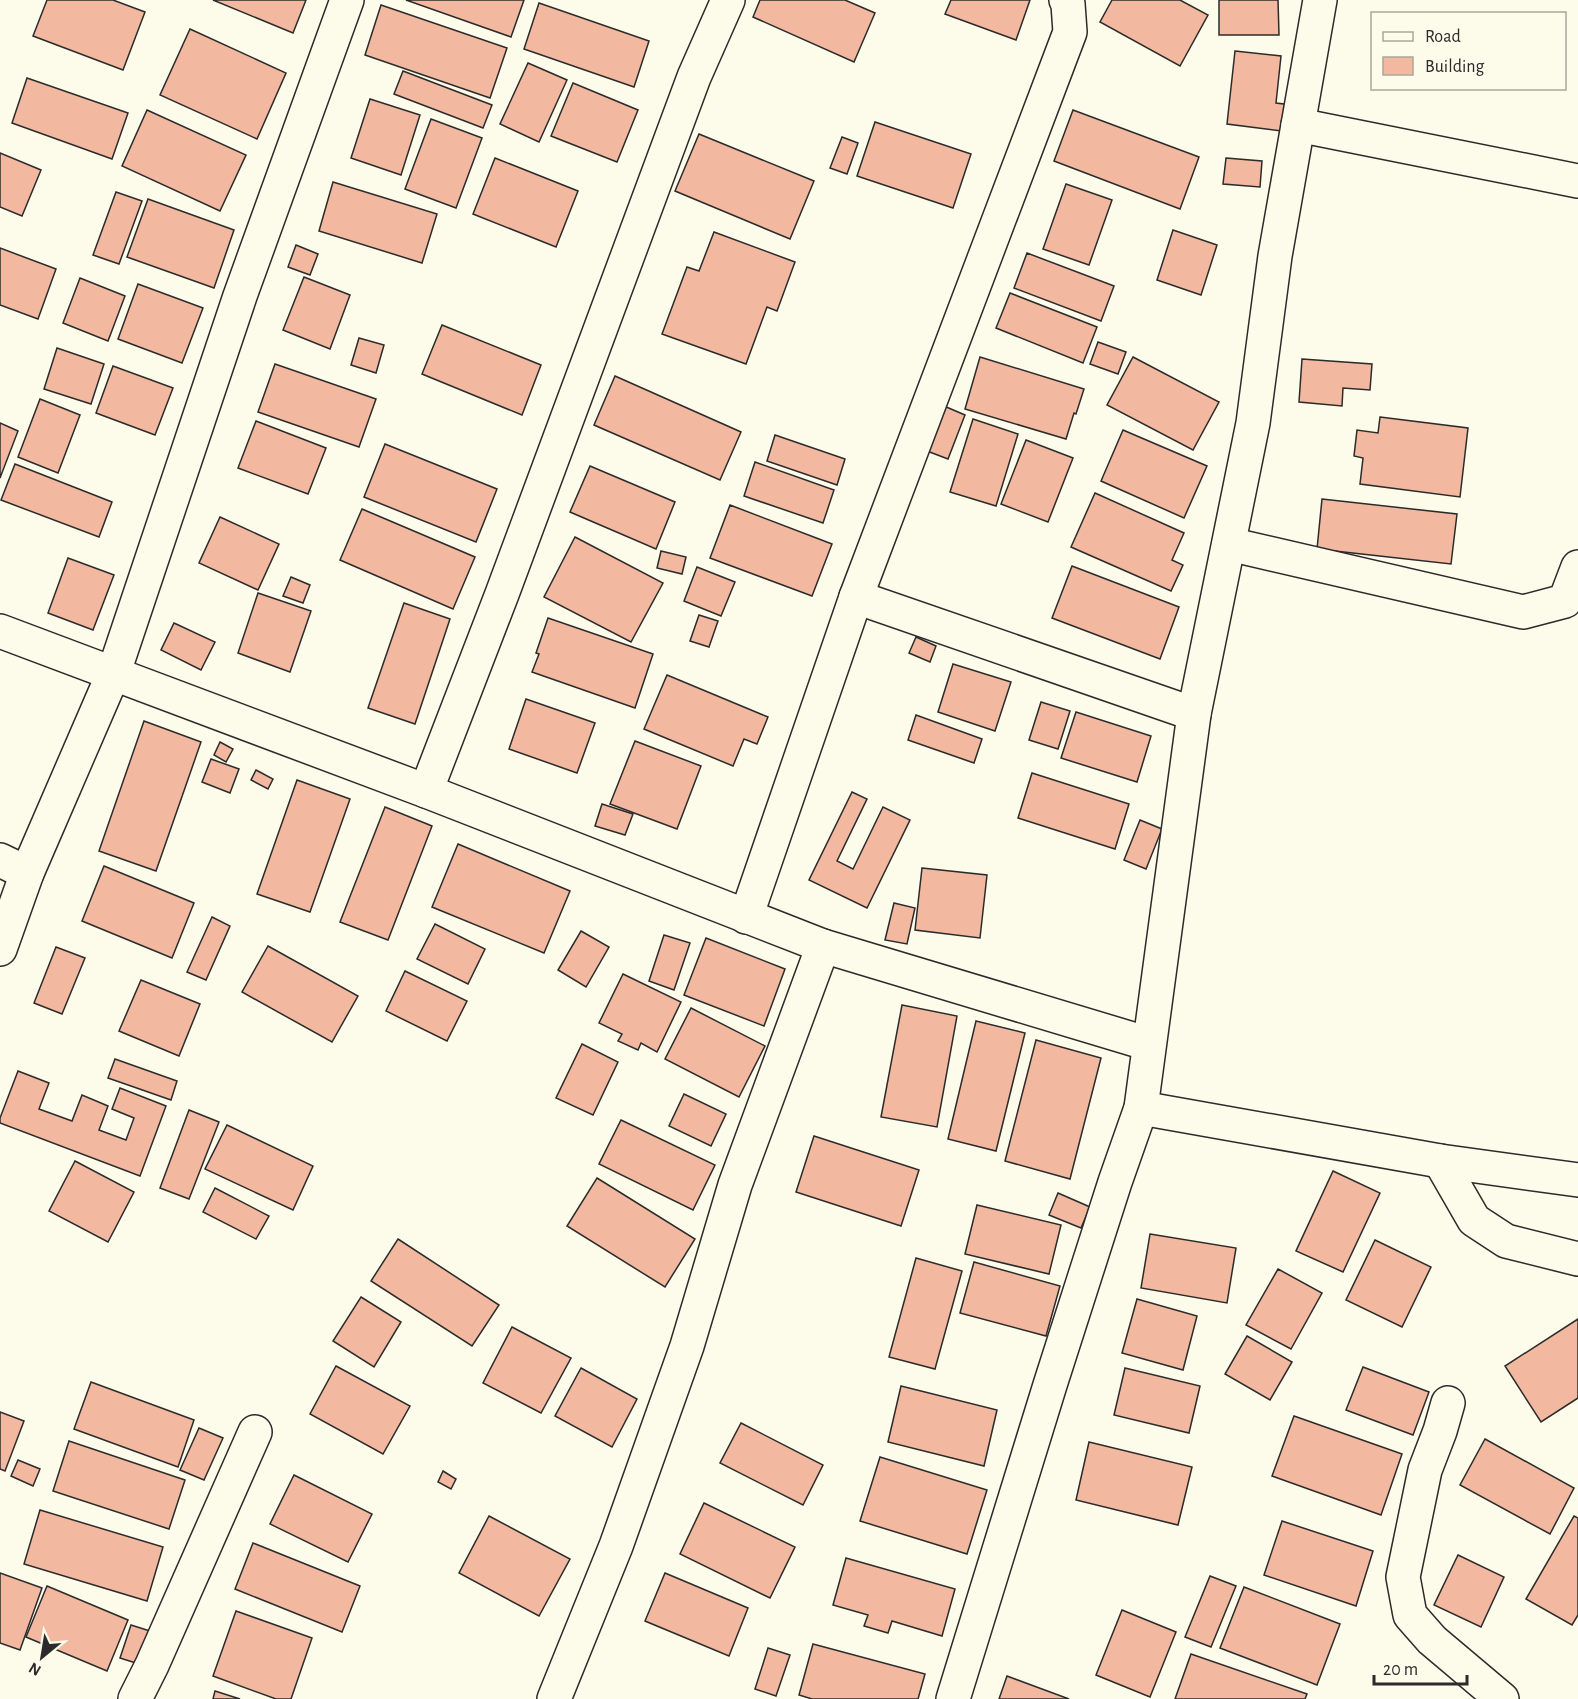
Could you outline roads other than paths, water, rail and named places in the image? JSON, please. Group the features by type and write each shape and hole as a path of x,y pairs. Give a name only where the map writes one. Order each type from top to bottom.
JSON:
{"street":[{"path":"0,949 14,867 114,672 240,296 347,0"},
{"path":"426,791 502,594 694,77 728,0"},
{"path":"746,917 856,597 1070,32 1066,0"},
{"path":"953,1699 1053,1374 1141,1108 1194,714 1253,423 1275,256 1320,0"},
{"path":"1298,124 1578,181"},
{"path":"1229,543 1523,612 1564,601 1578,567"},
{"path":"856,597 1194,714"},
{"path":"0,631 426,791 823,946 1149,1044"},
{"path":"555,1699 616,1546 687,1346 735,1185 823,946"},
{"path":"1141,1108 1440,1161 1578,1180"},
{"path":"1440,1161 1474,1220 1506,1241 1578,1259"},
{"path":"1448,1403 1425,1470 1414,1519 1403,1577 1408,1605 1410,1615 1432,1640 1502,1699"},
{"path":"135,1699 255,1432"}]}
